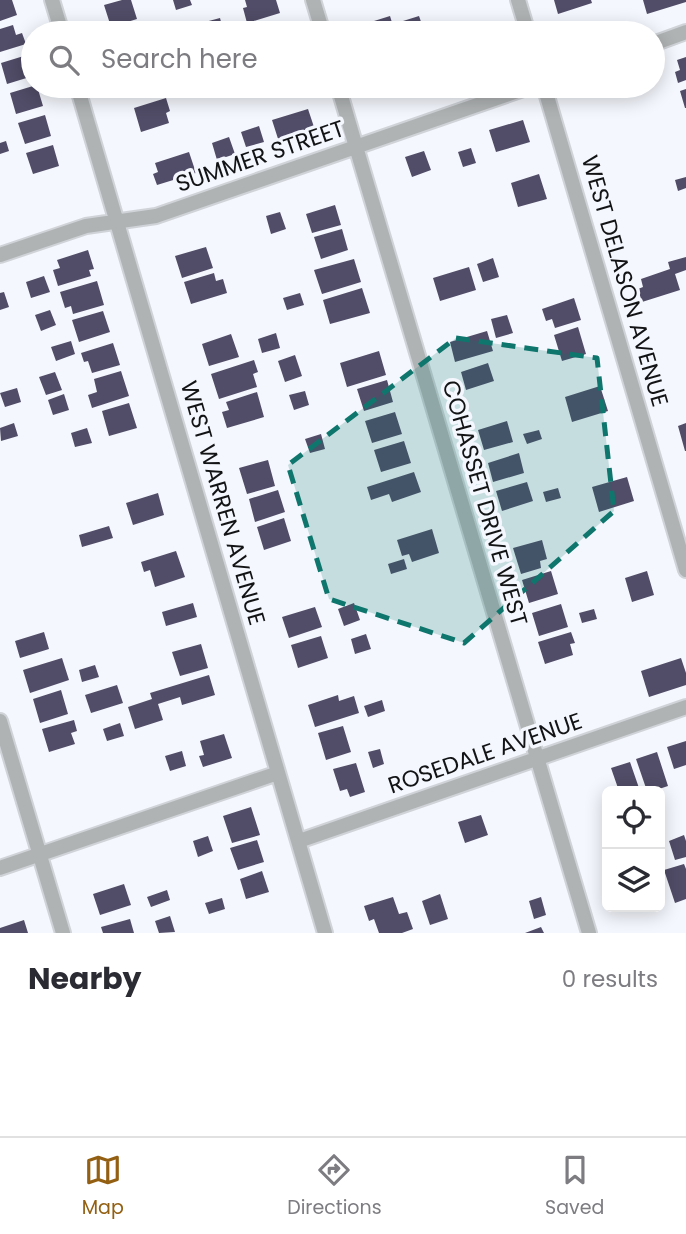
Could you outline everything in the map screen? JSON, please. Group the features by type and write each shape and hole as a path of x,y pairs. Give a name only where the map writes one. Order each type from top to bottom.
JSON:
{"street":[{"path":"52,0 58,21"},
{"path":"313,0 319,21"},
{"path":"518,0 524,21"},
{"path":"665,40 686,32"},
{"name":"WEST WARREN AVENUE","path":"80,98 326,933"},
{"name":"COHASSET DRIVE WEST","path":"342,98 589,933"},
{"name":"SUMMER STREET","path":"0,255 86,226 156,216 497,98"},
{"name":"WEST DELASON AVENUE","path":"548,98 686,570"},
{"name":"ROSEDALE AVENUE","path":"299,842 686,707"},
{"path":"0,721 63,933"},
{"path":"0,868 278,773"}],"highlighted area":[{"path":"456,338 597,358 614,511 464,643 329,599 288,465"}],"building":[{"path":"0,0 12,0 17,15 0,21"},
{"path":"131,0 137,19 109,21 104,5"},
{"path":"173,0 190,0 192,5 176,10"},
{"path":"245,0 276,0 280,13 246,21 243,8 247,7"},
{"path":"554,0 591,0 592,3 558,14"},
{"path":"643,0 686,0 686,2 647,14"},
{"path":"390,16 392,21 374,21"},
{"path":"419,16 421,21 403,21"},
{"path":"13,25 16,35 21,33 21,46 0,52 0,29"},
{"path":"21,57 21,80 7,84 1,63"},
{"path":"686,57 686,80 678,83 675,72 680,70 677,60"},
{"path":"686,89 686,108 685,108 680,91"},
{"path":"21,90 21,98 41,98 43,106 16,114 10,93"},
{"path":"166,98 170,111 166,113 169,123 141,132 134,108"},
{"path":"308,109 316,133 280,145 272,120"},
{"path":"45,115 51,136 25,144 18,123"},
{"path":"523,120 530,142 496,152 489,130"},
{"path":"259,126 264,142 246,147 241,132"},
{"path":"229,137 235,154 217,160 212,143"},
{"path":"6,141 9,151 0,154 0,143"},
{"path":"53,145 59,166 33,174 26,153"},
{"path":"471,148 476,163 463,167 458,152"},
{"path":"424,151 431,170 412,177 405,157"},
{"path":"189,152 196,173 157,185 153,174 158,172 155,163"},
{"path":"539,174 547,199 518,207 511,183"},
{"path":"686,177 686,188 678,191 675,180"},
{"path":"335,205 341,225 312,233 306,214"},
{"path":"280,212 286,229 271,234 266,216"},
{"path":"342,229 348,250 321,259 314,237"},
{"path":"206,247 213,268 182,278 175,256"},
{"path":"88,250 94,269 89,270 91,276 58,286 53,270 60,268 57,260"},
{"path":"686,257 686,270 675,274 680,290 642,302 638,289 643,287 641,279 670,269 668,262"},
{"path":"493,258 499,277 483,282 477,264"},
{"path":"354,259 361,282 322,294 314,270"},
{"path":"469,267 476,290 440,301 433,278"},
{"path":"214,273 216,281 223,279 227,293 191,304 184,282"},
{"path":"44,276 50,292 31,298 26,282"},
{"path":"97,281 104,305 73,314 71,306 65,308 60,292"},
{"path":"362,288 370,313 330,324 323,300"},
{"path":"4,292 9,307 0,310 0,293"},
{"path":"300,293 304,305 287,310 283,298"},
{"path":"574,298 581,320 555,328 552,319 546,321 542,309"},
{"path":"50,310 56,325 41,331 35,315"},
{"path":"103,311 110,332 79,342 72,320"},
{"path":"507,315 513,333 496,338 491,319"},
{"path":"578,327 586,354 562,361 554,335"},
{"path":"487,331 493,351 455,362 450,342"},
{"path":"276,333 280,348 262,353 258,339"},
{"path":"231,334 239,357 209,366 202,344"},
{"path":"71,341 75,354 56,361 51,347"},
{"path":"113,343 120,365 92,373 88,361 84,362 81,353"},
{"path":"379,351 386,375 347,387 340,363"},
{"path":"295,355 302,376 285,382 278,361"},
{"path":"254,360 258,372 253,374 257,387 219,399 211,374"},
{"path":"488,363 494,381 466,390 461,372"},
{"path":"121,371 129,396 92,408 88,395 97,392 94,379"},
{"path":"55,372 62,390 46,395 39,377"},
{"path":"387,380 393,402 364,411 357,389"},
{"path":"600,386 608,411 572,422 565,397"},
{"path":"17,388 21,402 5,407 0,393"},
{"path":"305,391 309,405 294,410 289,395"},
{"path":"257,392 264,417 227,428 222,412 229,410 226,402"},
{"path":"64,394 69,410 53,415 48,400"},
{"path":"129,403 137,428 109,436 102,411"},
{"path":"395,412 402,434 372,443 365,421"},
{"path":"507,421 513,442 484,450 478,430"},
{"path":"14,423 18,436 1,441 0,428"},
{"path":"686,423 686,451 685,451 678,426"},
{"path":"87,428 92,443 75,447 71,433"},
{"path":"539,430 542,439 527,444 523,434"},
{"path":"321,434 325,449 310,453 305,439"},
{"path":"404,441 411,463 381,472 374,450"},
{"path":"519,453 524,473 493,482 488,463"},
{"path":"268,460 275,486 247,494 239,468"},
{"path":"414,472 421,492 392,502 389,494 371,500 367,487"},
{"path":"627,477 634,501 599,512 592,487"},
{"path":"527,482 533,501 502,511 496,491"},
{"path":"558,488 561,498 546,502 543,492"},
{"path":"278,490 285,512 255,522 249,499"},
{"path":"158,493 164,515 133,525 126,503"},
{"path":"284,518 291,541 264,550 257,527"},
{"path":"109,526 113,538 82,547 79,535"},
{"path":"432,529 439,553 412,562 409,554 402,556 397,540"},
{"path":"542,540 547,559 540,561 541,568 521,574 513,548"},
{"path":"176,551 185,577 155,587 150,570 144,572 141,562"},
{"path":"404,559 407,569 391,574 388,564"},
{"path":"551,571 558,594 529,603 522,580"},
{"path":"647,571 654,595 632,602 625,578"},
{"path":"193,603 197,617 166,626 162,612"},
{"path":"354,603 360,620 344,626 338,609"},
{"path":"561,604 568,627 539,636 532,613"},
{"path":"315,607 322,627 289,638 282,617"},
{"path":"594,609 597,619 582,623 579,613"},
{"path":"44,632 49,649 20,658 15,641"},
{"path":"571,632 575,643 570,644 573,655 545,664 538,642"},
{"path":"366,634 371,649 355,654 351,639"},
{"path":"321,636 328,658 298,668 291,645"},
{"path":"201,644 208,668 180,676 172,652"},
{"path":"62,658 69,680 30,693 23,670"},
{"path":"681,658 686,673 686,685 649,697 641,671"},
{"path":"95,665 99,677 82,682 79,670"},
{"path":"209,675 215,695 182,705 180,697 158,704 163,720 135,729 128,707 152,699 150,693"},
{"path":"117,685 123,703 91,713 85,695"},
{"path":"61,690 68,714 40,723 33,699"},
{"path":"338,695 339,701 354,696 359,713 315,727 308,705"},
{"path":"382,700 385,711 368,717 364,706"},
{"path":"74,720 77,731 71,733 75,744 49,752 42,729"},
{"path":"120,723 124,736 107,741 103,729"},
{"path":"343,726 351,752 326,760 318,733"},
{"path":"224,734 232,758 203,767 199,756 204,755 200,741"},
{"path":"686,741 686,765 674,769 667,747"},
{"path":"380,749 384,764 373,768 368,752"},
{"path":"182,751 186,766 170,771 165,756"},
{"path":"657,752 668,786 645,786 636,759"},
{"path":"630,762 638,786 617,786 611,768"},
{"path":"356,763 365,792 350,797 347,789 340,791 333,769"},
{"path":"251,807 260,835 232,843 223,816"},
{"path":"481,815 488,835 465,843 458,822"},
{"path":"684,835 686,857 675,860 669,841"},
{"path":"208,836 213,851 198,857 193,841"},
{"path":"257,840 264,862 238,870 230,848"},
{"path":"684,864 686,899 675,903 665,870"},
{"path":"262,871 269,892 246,899 240,879"},
{"path":"124,884 131,905 100,915 93,894"},
{"path":"167,890 170,900 151,907 147,897"},
{"path":"440,894 448,919 430,925 422,901"},
{"path":"393,897 399,914 407,912 413,929 402,933 379,933 374,919 369,921 364,906"},
{"path":"541,897 546,915 534,919 529,901"},
{"path":"222,898 225,909 209,914 205,903"},
{"path":"170,916 175,932 159,933 155,921"},
{"path":"130,919 134,933 103,933 101,927"},
{"path":"24,920 28,933 0,933 0,928"},
{"path":"541,927 544,933 525,933"}]}
